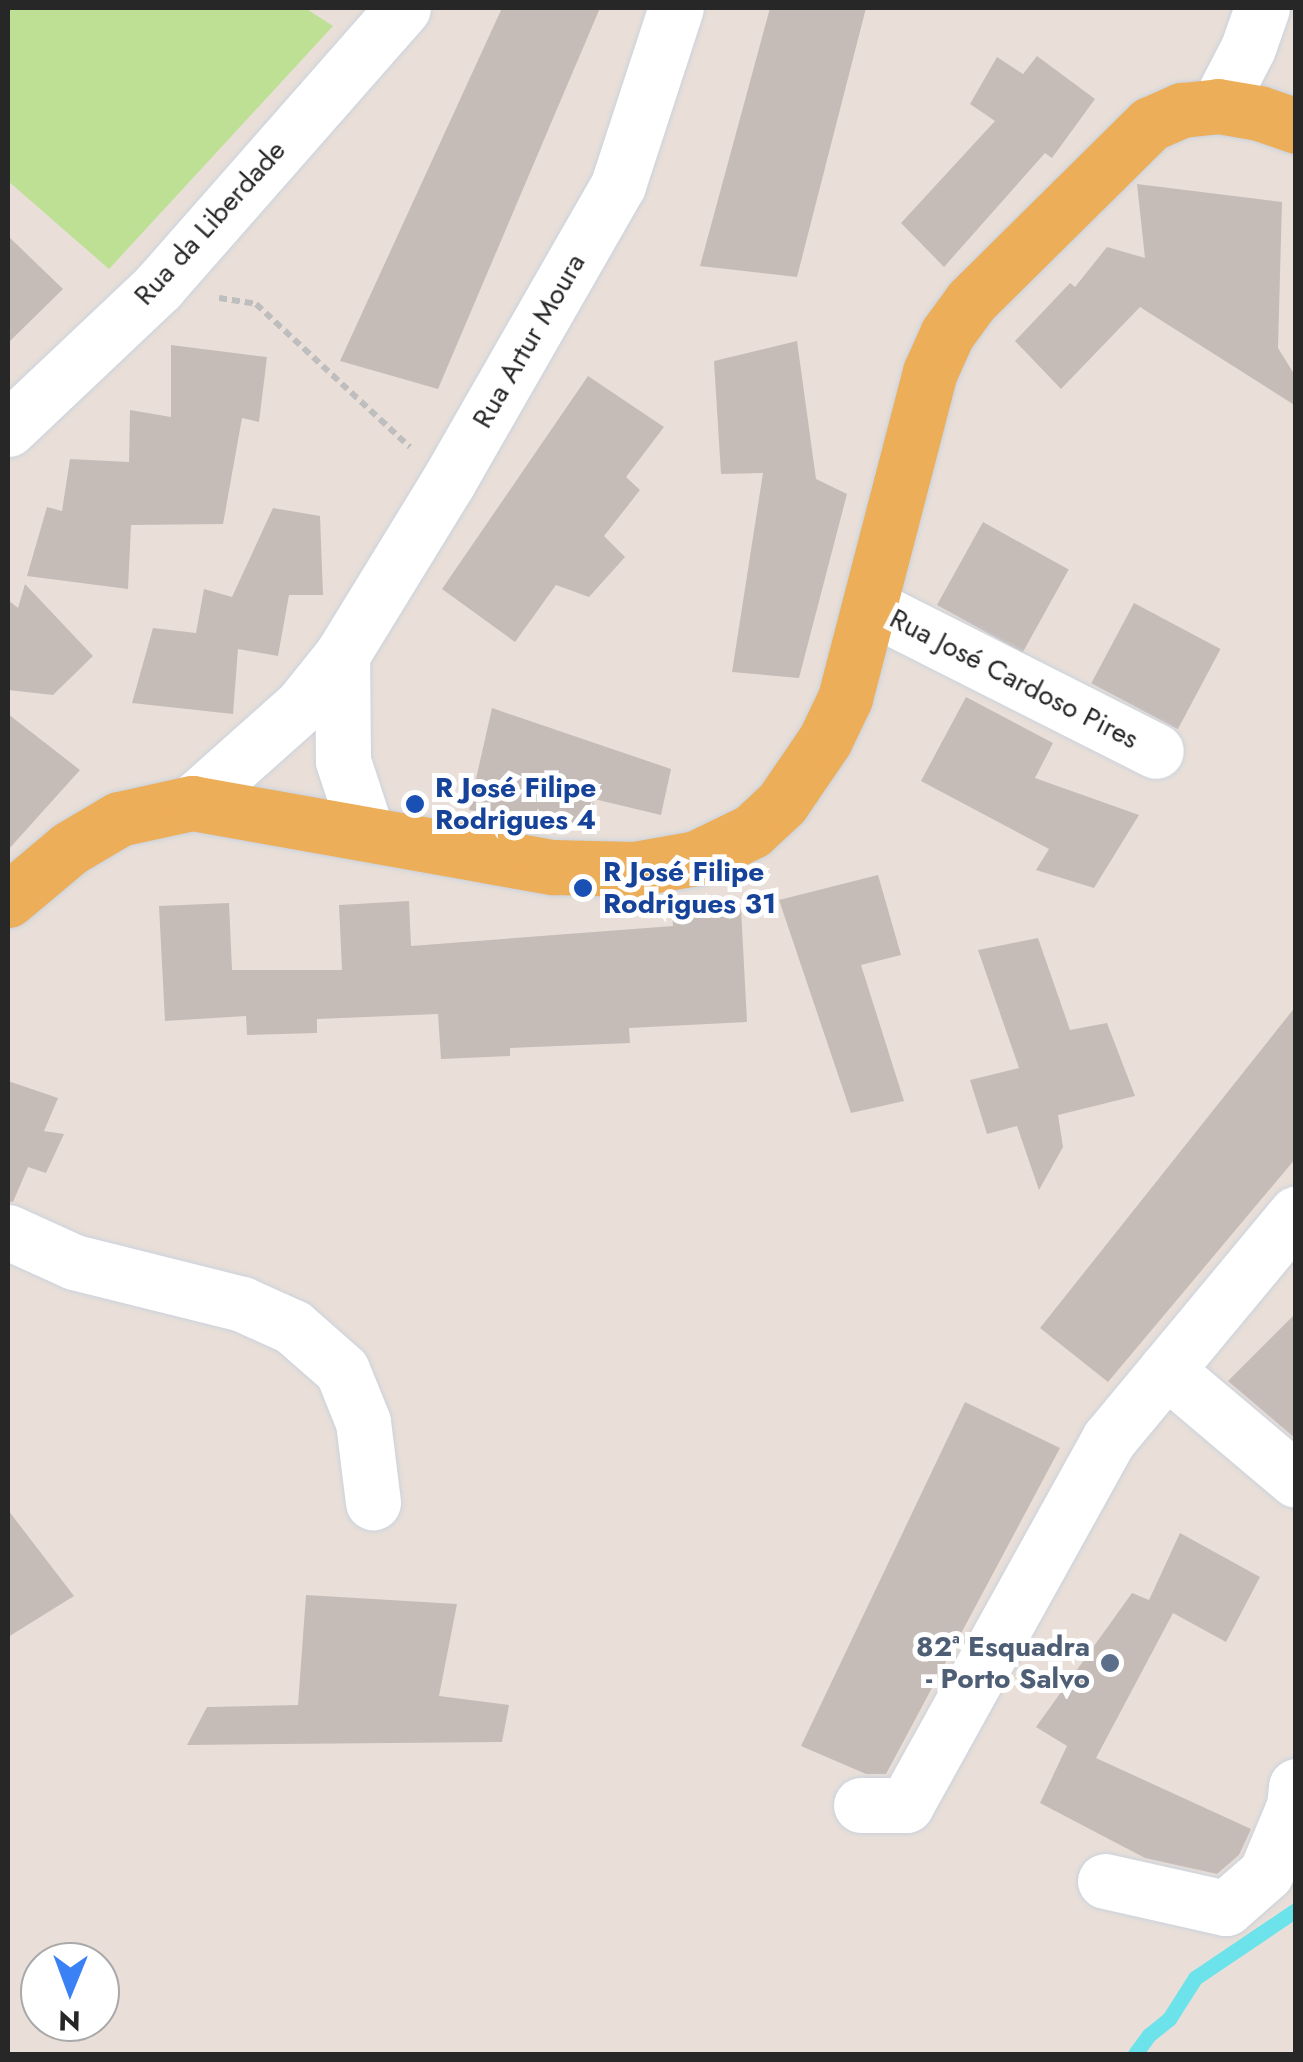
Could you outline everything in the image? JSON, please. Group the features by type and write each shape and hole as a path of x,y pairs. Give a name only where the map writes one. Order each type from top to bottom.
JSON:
{"main road":[{"path":"192,803 553,867 634,869 696,858 752,830 782,803 825,740 845,698 930,372 947,334 1000,269 1150,124 1182,110 1218,106 1259,113 1296,126"},
{"name":"Rua Artur Moura","path":"8,900 70,848 119,820 192,803"}],"street":[{"name":"Rua da Liberdade","path":"8,429 158,286 403,8"},
{"name":"Rua Artur Moura","path":"192,803 302,705 342,655 448,482 618,185 676,8"},
{"path":"1218,106 1248,48 1262,8"},
{"name":"Rua José Cardoso Pires","path":"871,607 1156,751"},
{"path":"342,655 343,762 366,831"},
{"path":"861,1804 906,1804 1109,1439 1296,1214"},
{"path":"8,1232 74,1262 242,1304 293,1327 342,1370 363,1422 373,1502"},
{"path":"1166,1370 1296,1480"},
{"path":"1104,1881 1226,1908 1266,1873 1294,1806 1296,1786"}],"path":[{"path":"158,286 256,304 448,482"}],"green space":[{"path":"8,8 305,8 333,26 109,269 8,181"}],"building":[{"path":"502,8 600,8 438,389 340,361"},
{"path":"770,8 866,8 797,277 700,266"},
{"path":"1037,56 1095,99 1052,158 1045,153 944,267 901,223 995,121 970,104 997,57 1023,74"},
{"path":"1137,184 1282,202 1278,348 1296,377 1296,406 1140,307 1061,389 1015,341 1070,283 1075,287 1107,247 1145,258"},
{"path":"8,236 63,289 8,343"},
{"path":"797,341 816,479 847,494 799,678 732,672 763,473 721,474 714,361"},
{"path":"171,345 267,357 259,422 242,418 223,524 131,525 128,589 27,576 47,507 62,511 70,459 129,462 130,410 171,417"},
{"path":"588,376 664,427 626,477 640,490 604,536 625,557 589,597 556,585 515,642 442,589"},
{"path":"273,508 320,516 323,595 289,595 278,656 238,649 233,714 132,703 153,628 196,633 204,589 232,597"},
{"path":"983,522 1069,570 1023,653 937,605"},
{"path":"25,584 93,656 53,695 8,690 8,600 18,608"},
{"path":"1134,603 1221,649 1178,729 1091,683"},
{"path":"966,697 1053,743 1035,778 1139,815 1094,888 1036,870 1049,849 921,781"},
{"path":"492,708 671,769 661,815 594,799 591,827 469,810"},
{"path":"8,714 80,770 8,850"},
{"path":"878,875 901,955 861,965 904,1101 851,1113 779,900"},
{"path":"409,901 411,946 673,926 672,911 741,908 747,1022 629,1028 630,1043 510,1048 510,1056 441,1059 438,1014 317,1019 317,1033 247,1035 246,1016 165,1021 159,906 229,903 232,970 342,970 339,905"},
{"path":"1038,938 1070,1030 1107,1023 1135,1096 1058,1115 1063,1147 1039,1190 1017,1126 987,1134 970,1080 1019,1068 978,950"},
{"path":"1296,1006 1296,1158 1108,1382 1040,1328"},
{"path":"8,1081 58,1098 44,1131 64,1134 46,1173 28,1167 13,1202 8,1201"},
{"path":"1296,1313 1296,1439 1228,1381"},
{"path":"965,1402 1060,1448 886,1774 866,1774 801,1746"},
{"path":"8,1510 74,1596 8,1637"},
{"path":"1180,1533 1260,1577 1226,1642 1173,1613 1096,1758 1251,1829 1239,1855 1217,1874 1145,1858 1040,1803 1067,1746 1036,1727 1132,1593 1149,1600"},
{"path":"306,1595 457,1604 439,1696 509,1705 502,1742 187,1745 207,1707 298,1705"}],"waterway":[{"path":"1135,2054 1149,2035 1169,2019 1195,1978 1296,1910"}],"place":[{"name":"R José Filipe Rodrigues 4","path":"415,804"},
{"name":"R José Filipe Rodrigues 31","path":"583,888"},
{"name":"82ª Esquadra - Porto Salvo","path":"1110,1663"}]}
